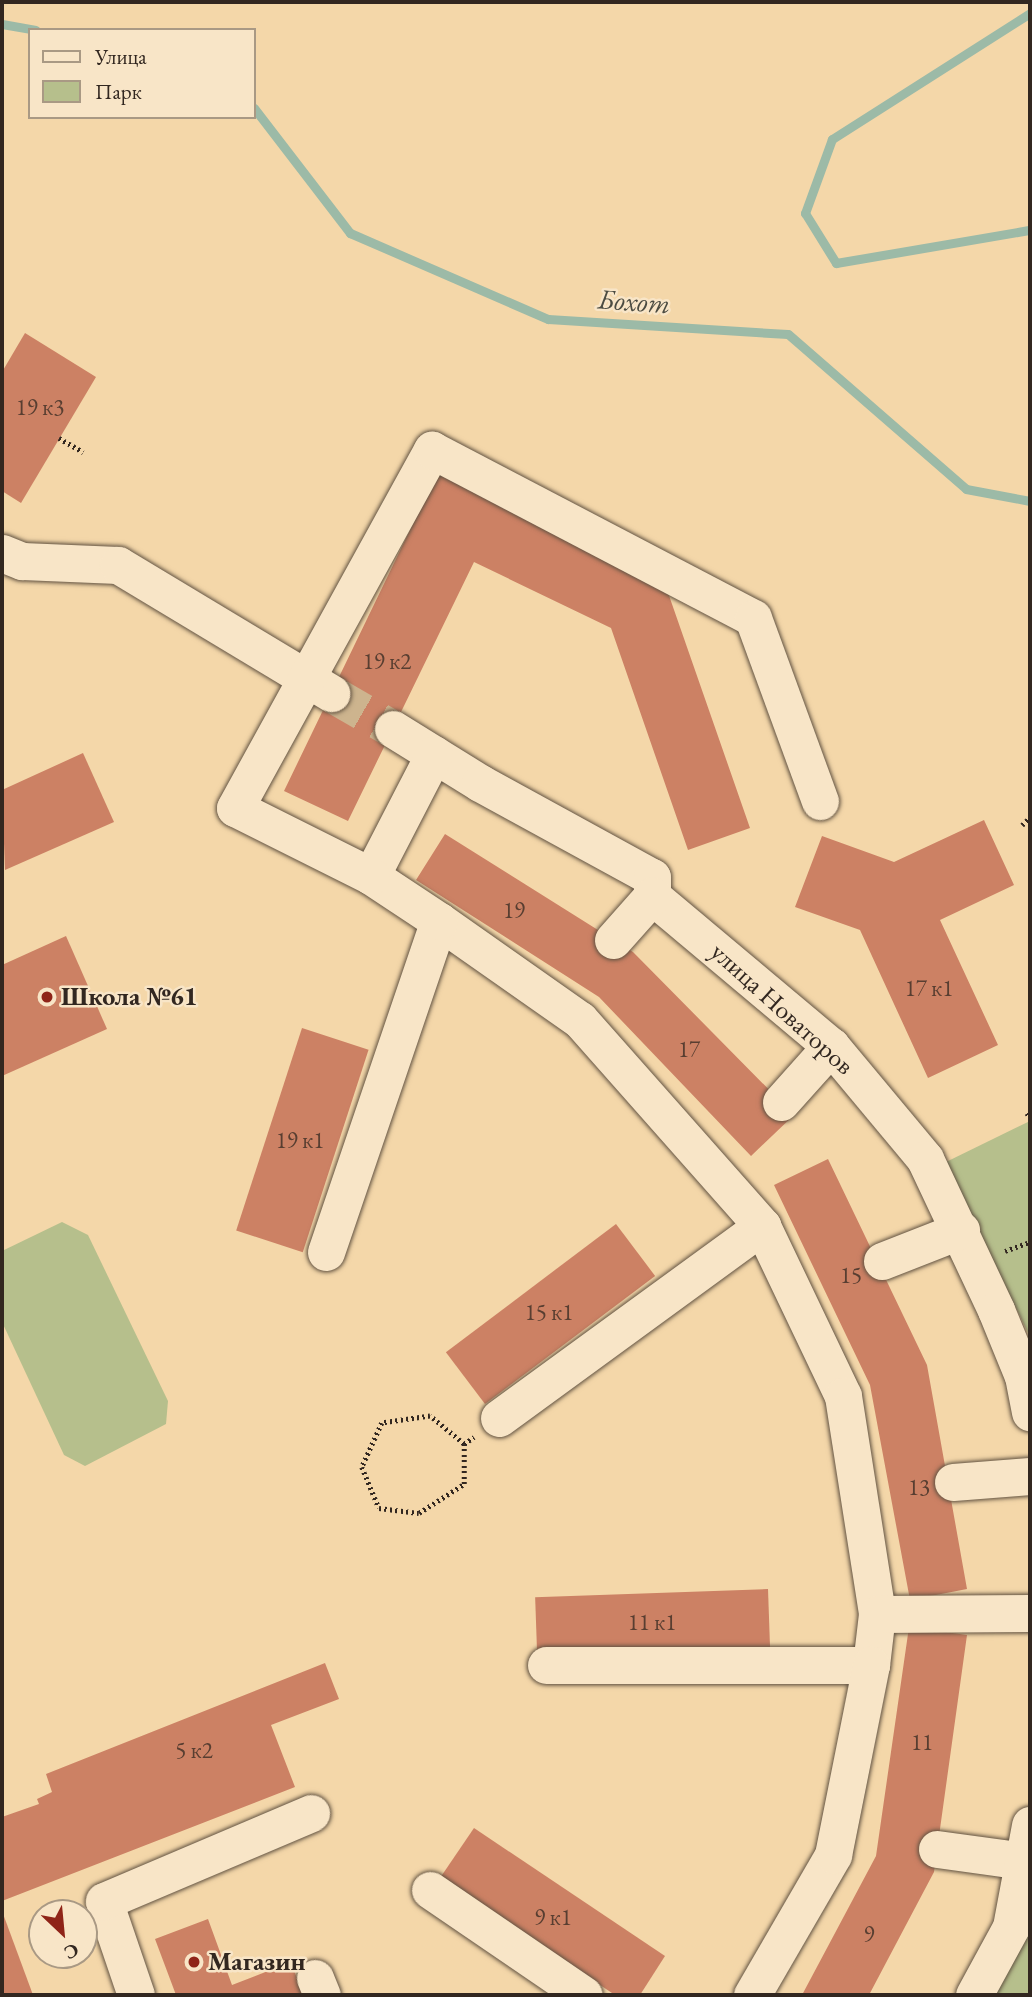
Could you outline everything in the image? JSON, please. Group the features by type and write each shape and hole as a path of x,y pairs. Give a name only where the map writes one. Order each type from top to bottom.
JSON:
{"street":[{"path":"752,1995 833,1855 871,1664 877,1614 842,1396 762,1226 580,1020 371,876 235,808 318,686 432,450 753,618 820,801"},
{"path":"2,553 22,561 118,565 318,686"},
{"path":"371,876 435,754 393,729"},
{"name":"улица Новаторов","path":"435,754 652,877 652,896 831,1046 925,1159 961,1230 1023,1376 1030,1412"},
{"path":"613,940 652,896"},
{"path":"326,1252 439,921"},
{"path":"781,1102 831,1046"},
{"path":"499,1418 762,1226"},
{"path":"882,1261 961,1230"},
{"path":"953,1482 1030,1476"},
{"path":"877,1614 1030,1613"},
{"path":"546,1665 871,1664"},
{"path":"136,1995 104,1901 311,1813"},
{"path":"974,1995 1011,1927 1030,1825"},
{"path":"937,1849 1025,1861"},
{"path":"429,1890 584,1995"}],"path":[{"path":"59,438 83,452"},
{"path":"1022,825 1030,817"},
{"path":"430,1416 464,1444 464,1484 419,1513 379,1508 362,1467 382,1423 430,1416"},
{"path":"464,1444 499,1418"}],"green space":[{"path":"1030,1121 1030,1337 946,1162"},
{"path":"62,1222 88,1235 168,1401 166,1424 85,1466 64,1455 2,1322 2,1251"},
{"path":"1030,1923 1030,1995 990,1995"}],"building":[{"path":"25,333 96,377 21,503 2,491 2,372"},
{"path":"437,474 665,584 750,828 688,850 611,628 474,562 348,821 284,791"},
{"path":"83,753 114,822 5,870 2,790"},
{"path":"984,820 1014,885 940,920 998,1045 928,1078 860,930 795,907 822,836 894,862"},
{"path":"445,834 633,952 794,1115 751,1156 599,997 416,880"},
{"name":"Школа №61","path":"66,936 107,1029 2,1076 2,965"},
{"path":"302,1028 369,1050 303,1252 236,1231"},
{"path":"828,1159 927,1365 967,1589 910,1600 870,1385 774,1185"},
{"path":"616,1224 655,1276 485,1404 446,1352"},
{"path":"768,1589 770,1649 537,1657 535,1597"},
{"path":"909,1627 967,1635 934,1872 869,1995 802,1995 876,1856"},
{"path":"325,1663 339,1699 271,1725 295,1787 2,1901 2,1817 39,1804 37,1799 52,1792 46,1774"},
{"path":"474,1828 665,1956 640,1995 615,1995 440,1878"},
{"path":"2,1911 33,1995 2,1995"},
{"name":"Магазин","path":"208,1919 232,1985 291,1962 303,1995 176,1995 155,1939"}],"waterway":[{"name":"Бохот","path":"1030,13 832,139 805,213 836,263 1030,230"},
{"name":"Бохот","path":"2,24 28,29"},
{"name":"Бохот","path":"256,111 350,233 548,319 788,334 966,489 1030,501"}],"tunnel":[{"path":"331,693 393,729"}],"place":[{"name":"Школа №61","path":"47,997"},
{"name":"Магазин","path":"194,1962"}]}
